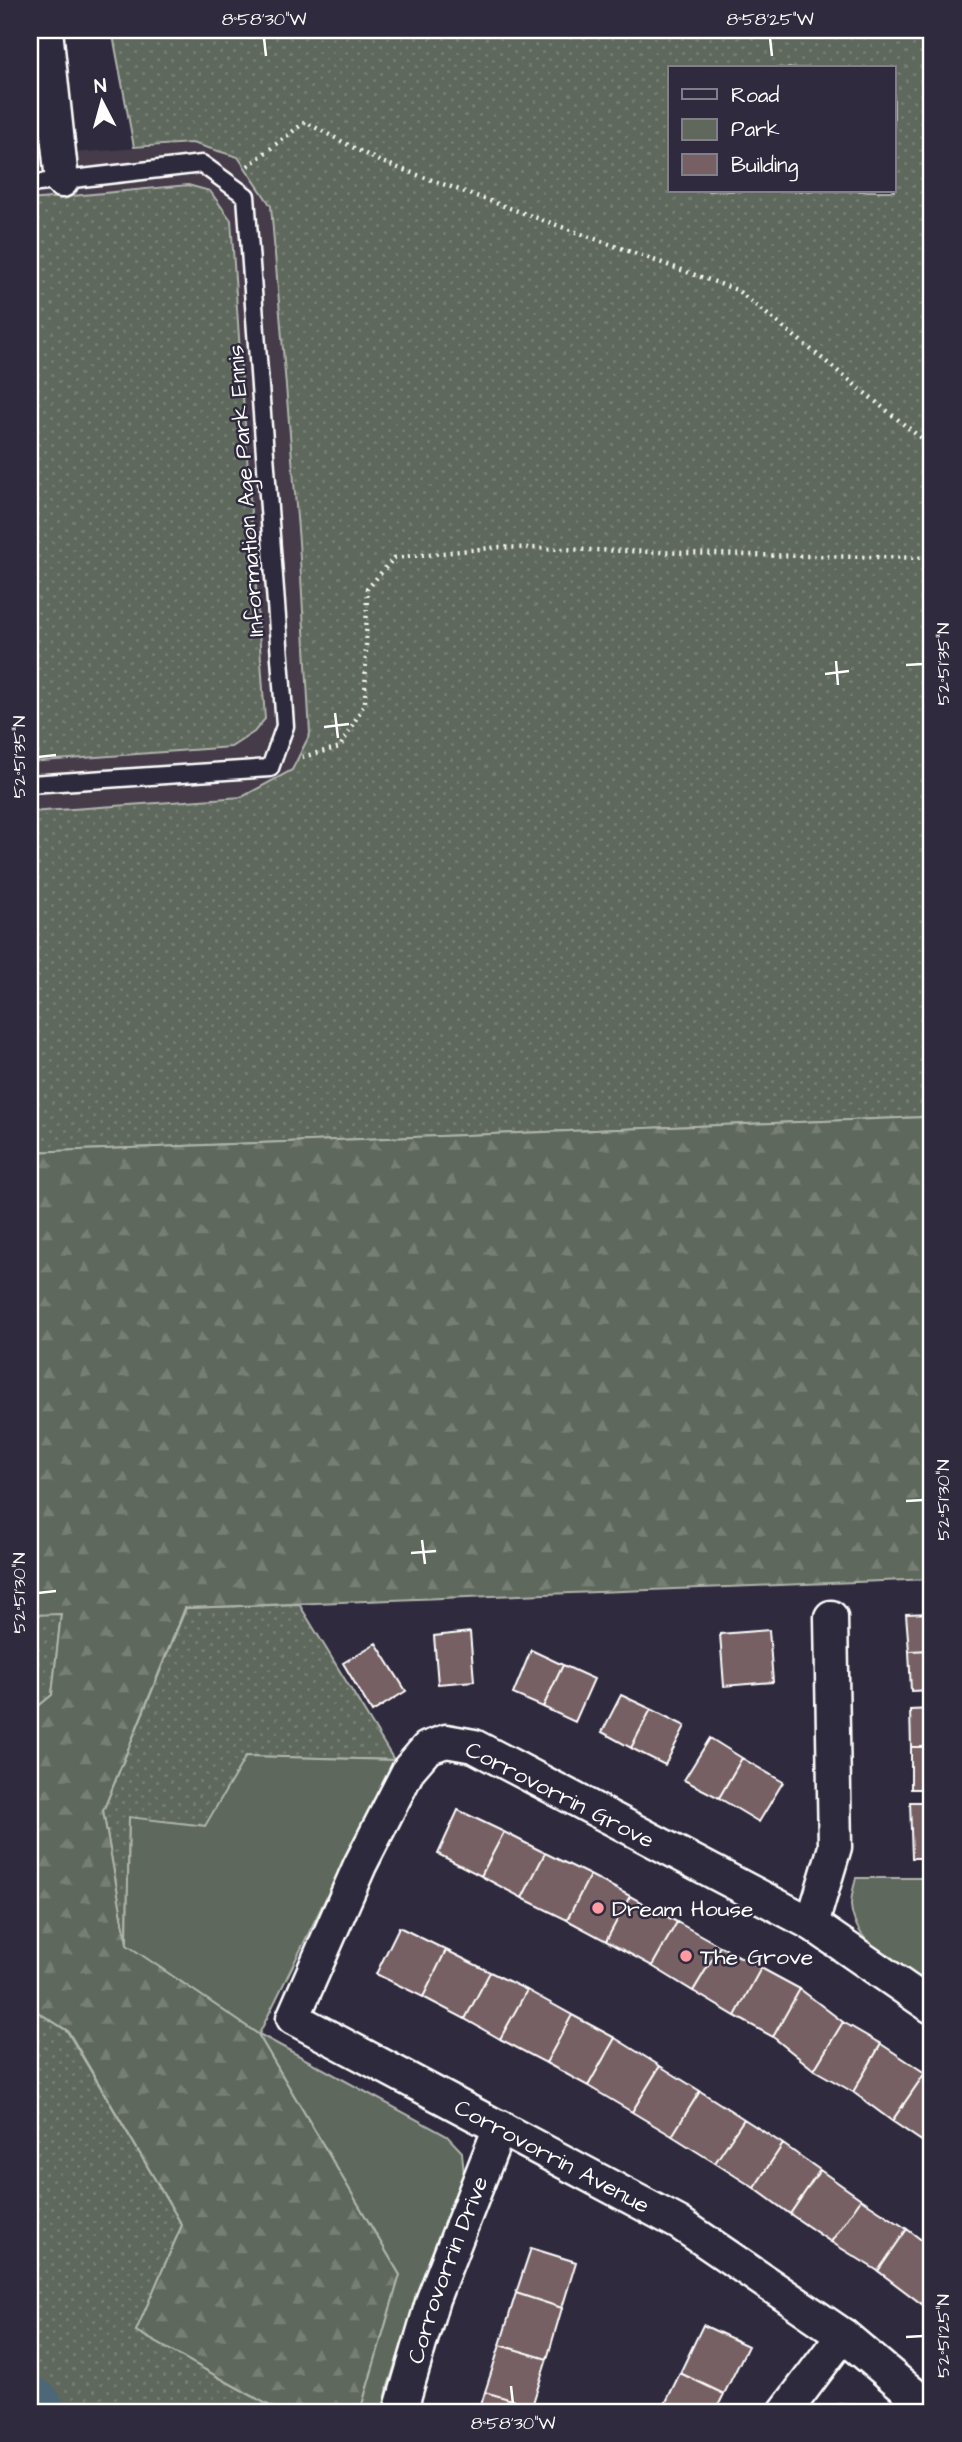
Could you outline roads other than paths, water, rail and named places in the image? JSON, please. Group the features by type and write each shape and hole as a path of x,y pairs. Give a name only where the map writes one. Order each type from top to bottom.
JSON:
{"street":[{"path":"46,30 62,181"},
{"path":"811,1924 835,1847 831,1617"},
{"name":"Corrovorrin Grove","path":"360,1866 409,1769 427,1748 446,1741 474,1746 811,1924 932,2007"},
{"name":"Corrovorrin Avenue","path":"360,1866 293,2018 679,2222 843,2335 932,2410"},
{"name":"Corrovorrin Drive","path":"400,2412 433,2299 500,2127"},
{"path":"785,2412 843,2335"}],"lane":[{"name":"Information Age Park Ennis","path":"30,184 202,164 246,196 285,726 270,768 30,784"}],"place":[{"name":"Dream House","path":"598,1908"},
{"name":"The Grove","path":"686,1956"}]}
